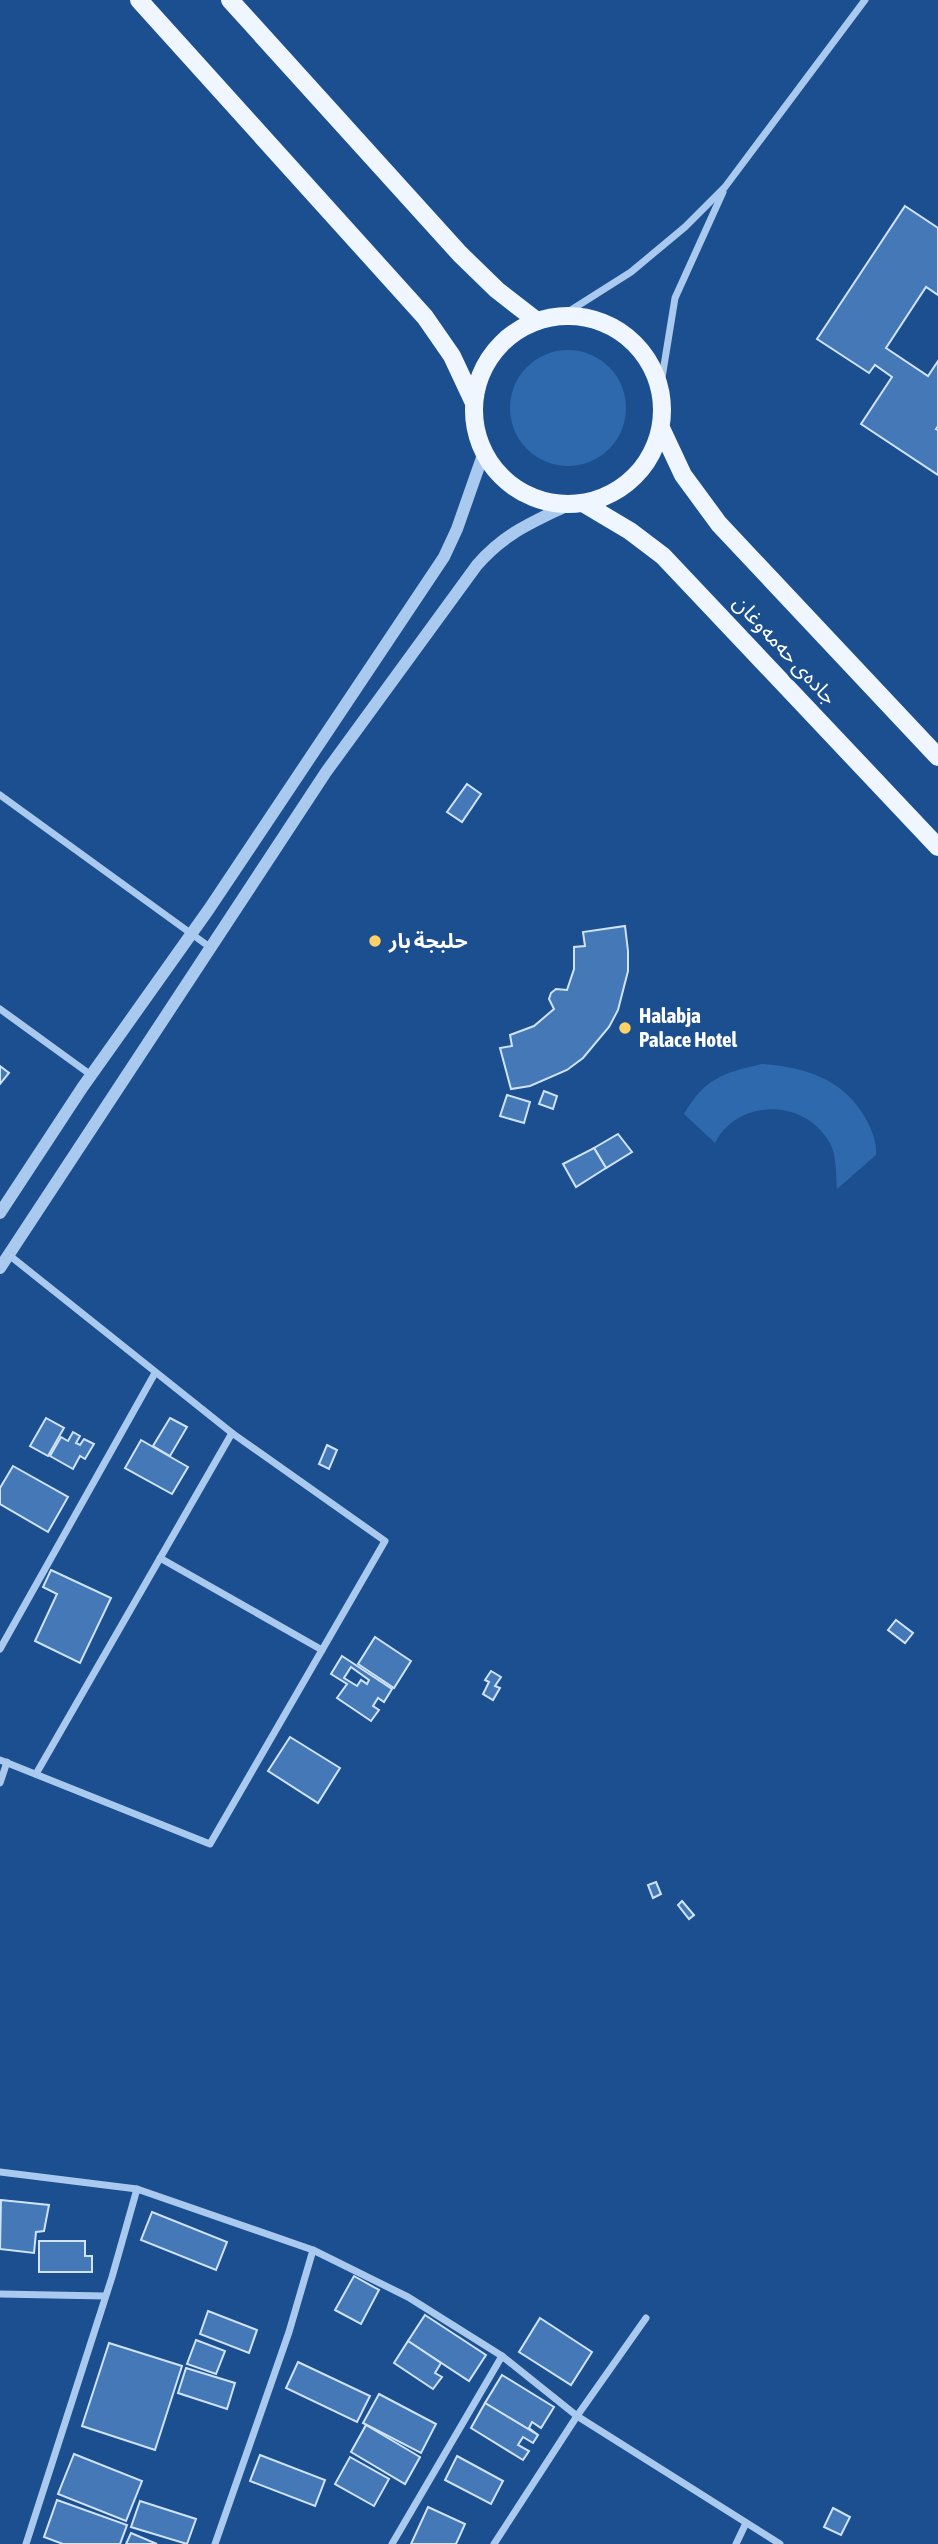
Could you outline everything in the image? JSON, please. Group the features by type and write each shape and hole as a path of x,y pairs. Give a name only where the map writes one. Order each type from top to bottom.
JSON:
{"main road":[{"path":"139,0 425,317 452,356 474,404"},
{"path":"230,0 460,254 497,290 537,321"},
{"path":"560,317 587,318 612,327 634,343 650,365 660,390 661,428 651,455 634,478 610,495 575,504 542,501 518,490 498,474 484,452 476,428 474,404 480,377 493,353 513,334 537,321 560,317"},
{"name":"جادەی حەمەوغان","path":"661,428 683,475 719,524 938,757"},
{"name":"جادەی حەمەوغان","path":"575,504 630,531 663,556 938,847"}],"street":[{"path":"560,317 631,272 685,227 725,187 865,0"},
{"path":"660,390 675,298 725,187"},
{"path":"0,1213 91,1075 209,909 444,557 457,529 484,452"},
{"path":"0,1268 326,772 484,556 510,533 575,504"},
{"path":"308,761 326,772"},
{"path":"0,795 211,948"},
{"path":"209,909 228,923"},
{"path":"0,1009 91,1075"},
{"path":"0,1783 3,1761 209,1844 385,1541 232,1433 9,1255"},
{"path":"0,1649 155,1373"},
{"path":"37,1774 232,1433"},
{"path":"160,1558 322,1650"},
{"path":"0,2172 137,2189 313,2250 408,2297 502,2356 577,2416 780,2544"},
{"path":"26,2544 137,2189"},
{"path":"215,2544 289,2332 313,2250"},
{"path":"0,2294 105,2296"},
{"path":"494,2544 577,2416 646,2318"},
{"path":"392,2544 502,2356"},
{"path":"736,2544 746,2523"}],"shaded area":[{"path":"568,350 590,355 609,367 621,386 626,408 621,430 609,449 590,461 568,466 546,461 527,449 515,430 510,408 515,386 527,367 546,355"},
{"path":"762,1064 808,1072 847,1094 868,1123 875,1141 876,1155 837,1189 836,1164 831,1145 817,1126 802,1117 787,1111 770,1109 754,1112 738,1118 725,1129 715,1143 684,1114 700,1092 716,1079"}],"building":[{"path":"905,206 938,228 938,295 926,287 886,348 928,376 938,361 938,475 861,424 892,377 875,365 869,373 817,339"},
{"path":"467,784 481,794 462,822 447,812"},
{"path":"625,926 628,971 618,1010 609,1027 583,1058 567,1070 530,1086 511,1089 500,1048 512,1046 510,1035 534,1026 554,1009 549,999 551,993 556,989 567,990 574,969 574,947 585,946 583,932"},
{"path":"0,1066 9,1073 0,1084"},
{"path":"544,1091 557,1096 553,1109 539,1104"},
{"path":"507,1095 530,1102 524,1123 500,1116"},
{"path":"618,1134 632,1152 606,1168 594,1148"},
{"path":"594,1148 606,1168 576,1187 563,1164"},
{"path":"46,1418 64,1428 48,1456 30,1446"},
{"path":"170,1418 187,1427 170,1456 153,1446"},
{"path":"73,1432 80,1436 76,1443 80,1445 84,1439 94,1444 85,1459 80,1456 73,1469 50,1456 61,1437 68,1441"},
{"path":"141,1440 188,1467 172,1494 125,1468"},
{"path":"327,1445 337,1450 329,1469 319,1464"},
{"path":"13,1466 68,1497 48,1532 0,1504 0,1488"},
{"path":"51,1570 111,1598 80,1663 35,1641 57,1594 43,1587"},
{"path":"896,1620 913,1633 905,1643 888,1630"},
{"path":"375,1637 411,1661 394,1688 358,1664"},
{"path":"342,1656 392,1689 384,1702 378,1698 373,1706 379,1710 371,1721 337,1698 347,1684 331,1674","holes":["351,1667 369,1680 367,1684 361,1680 357,1686 344,1678"]},
{"path":"491,1671 501,1677 495,1686 500,1688 493,1700 483,1694 489,1682 485,1680"},
{"path":"290,1737 340,1768 318,1803 268,1771"},
{"path":"656,1882 661,1894 653,1898 648,1885"},
{"path":"682,1901 694,1915 689,1919 678,1905"},
{"path":"1,2200 49,2205 44,2231 36,2232 34,2253 0,2249"},
{"path":"152,2212 227,2242 216,2270 141,2240"},
{"path":"39,2241 85,2241 85,2256 92,2256 92,2272 39,2272"},
{"path":"354,2276 379,2290 361,2324 335,2310"},
{"path":"208,2311 257,2330 249,2353 200,2334"},
{"path":"425,2315 486,2355 469,2381 408,2341"},
{"path":"540,2318 592,2352 571,2385 519,2352"},
{"path":"196,2340 225,2351 216,2374 187,2364"},
{"path":"408,2341 441,2363 435,2373 442,2377 433,2389 394,2363"},
{"path":"109,2343 182,2366 155,2450 82,2426"},
{"path":"298,2362 370,2396 357,2422 286,2388"},
{"path":"186,2368 235,2383 227,2409 178,2393"},
{"path":"502,2375 554,2407 541,2428 532,2422 529,2428 538,2435 485,2403"},
{"path":"379,2394 436,2424 421,2453 363,2423"},
{"path":"485,2403 538,2435 533,2443 523,2437 518,2445 529,2451 523,2460 471,2428"},
{"path":"366,2425 420,2457 405,2484 351,2452"},
{"path":"74,2454 142,2481 126,2521 58,2494"},
{"path":"260,2455 325,2480 315,2506 250,2481"},
{"path":"457,2456 503,2481 491,2504 445,2480"},
{"path":"350,2457 389,2479 374,2506 335,2484"},
{"path":"57,2500 127,2525 120,2544 63,2544 44,2537"},
{"path":"140,2501 196,2519 187,2544 131,2527"},
{"path":"428,2507 465,2524 456,2544 411,2544"},
{"path":"833,2508 850,2517 841,2535 824,2527"},
{"path":"131,2533 157,2544 126,2544"}],"place":[{"name":"حلبجة بار","path":"375,941"},
{"name":"Halabja Palace Hotel","path":"625,1028"}]}
